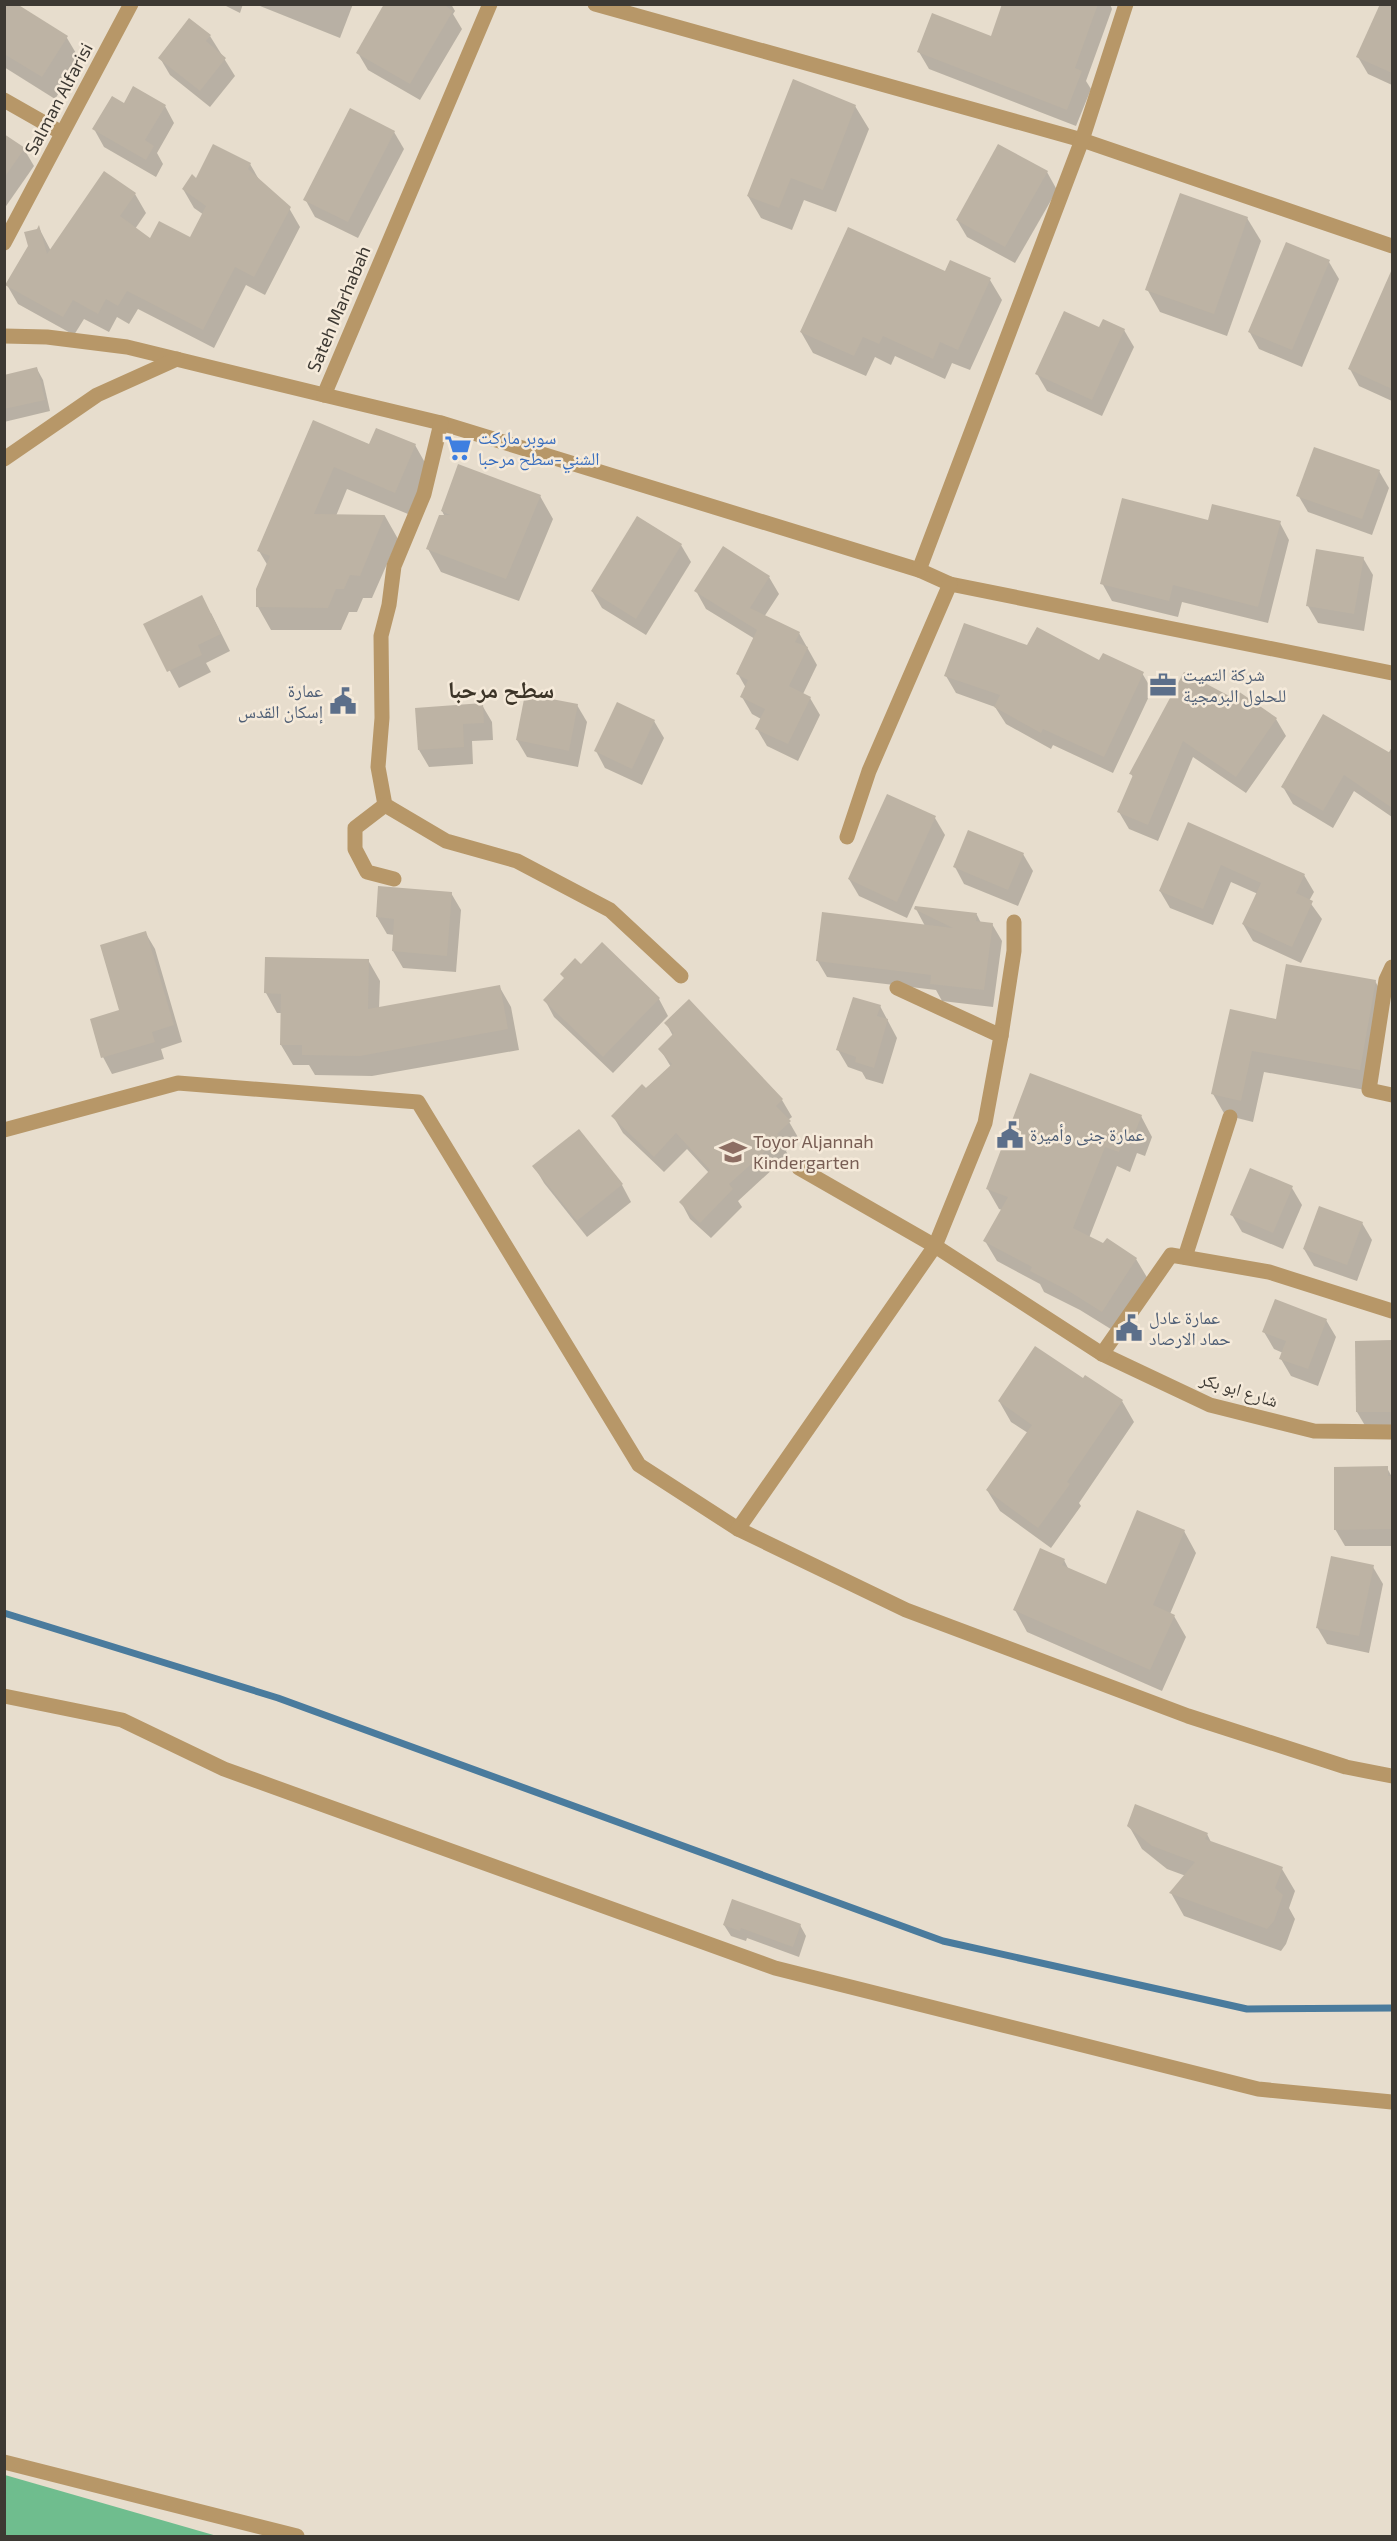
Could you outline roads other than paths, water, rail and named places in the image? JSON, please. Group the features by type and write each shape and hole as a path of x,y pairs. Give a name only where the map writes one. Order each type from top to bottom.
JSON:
{"street":[{"name":"Salman Alfarisi","path":"4,243 130,4"},
{"name":"Sateh Marhabah","path":"4,336 47,337 127,347 324,395 490,4"},
{"path":"595,4 1082,140 1392,246"},
{"path":"919,570 1082,140 1126,4"},
{"path":"4,100 62,133"},
{"path":"4,459 97,395 177,359"},
{"path":"324,395 441,423 919,570 950,584 1392,673"},
{"path":"441,423 424,494 394,566 389,605 381,636 382,718 378,767 385,805 446,842 517,861 610,910 681,976"},
{"path":"846,837 869,771 950,584"},
{"path":"385,805 355,828 355,849 367,872 394,879"},
{"path":"738,1529 935,1246 985,1122 1014,951 1014,922"},
{"path":"1392,967 1386,980 1369,1090 1392,1095"},
{"path":"897,988 1000,1036"},
{"path":"4,1130 178,1083 418,1102 639,1465 738,1529 906,1610 1188,1716 1346,1767 1392,1776"},
{"path":"1185,1257 1230,1117"},
{"name":"شارع ابو بكر","path":"799,1168 935,1246 1102,1353 1210,1405 1314,1431 1392,1432"},
{"path":"1102,1353 1171,1255 1269,1272 1392,1311"},
{"path":"4,1696 122,1720 224,1769 774,1968 1258,2089 1392,2102"},
{"path":"4,2462 297,2536"}],"waterway":[{"path":"4,1613 278,1698 943,1941 1247,2009 1392,2008"}],"place":[{"name":"سوبر ماركت الشني-سطح مرحبا","path":"458,448"},
{"name":"شركة التميت للحلول البرمجية","path":"1163,685"},
{"name":"عمارة إسكان القدس","path":"343,701"},
{"name":"عمارة جنى وأميرة","path":"1010,1135"},
{"name":"Toyor Aljannah Kindergarten","path":"733,1152"},
{"name":"عمارة عادل حماد الارصاد","path":"1129,1328"}],"district":[{"name":"سطح مرحبا","path":"501,690"}]}
